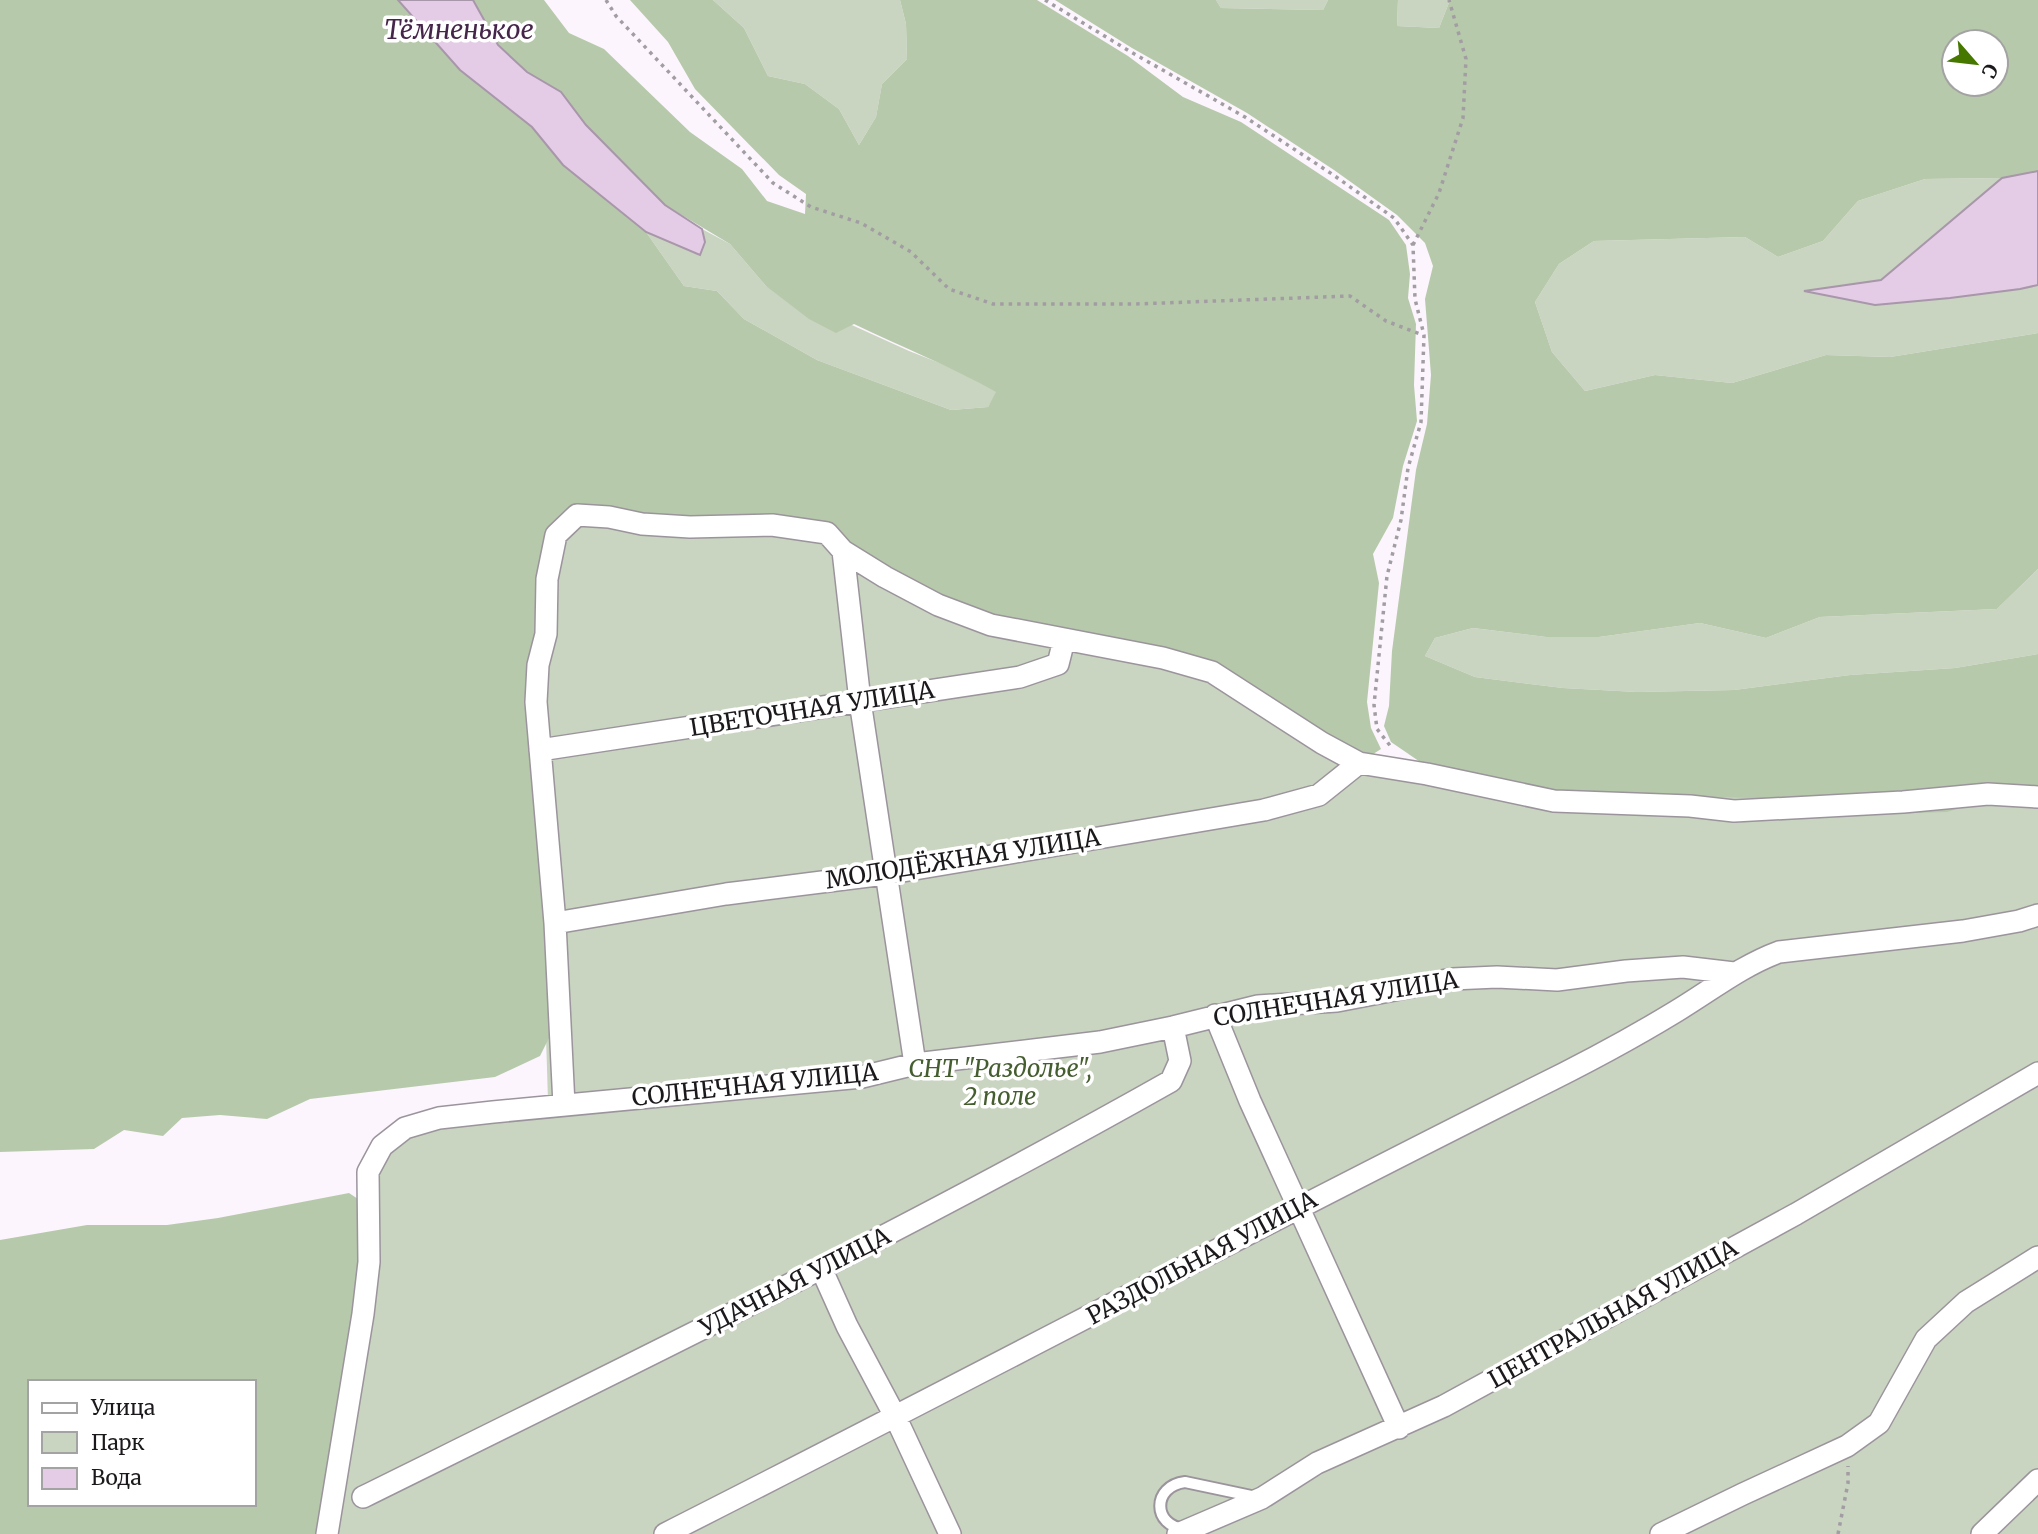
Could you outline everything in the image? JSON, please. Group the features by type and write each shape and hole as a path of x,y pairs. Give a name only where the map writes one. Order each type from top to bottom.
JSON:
{"street":[{"path":"564,1105 555,923 537,690 538,665 546,634 547,579 556,535 577,515 609,517 642,524 690,527 772,525 827,533 843,551 885,578 938,605 991,625 1163,658 1212,671 1322,743 1359,763 1427,774 1554,801 1690,806 1734,811 1988,794 2038,797"},
{"path":"843,551 860,701 915,1064"},
{"name":"ЦВЕТОЧНАЯ УЛИЦА","path":"540,750 1020,677 1058,664 1064,640"},
{"name":"МОЛОДЁЖНАЯ УЛИЦА","path":"555,923 726,894 885,874 1264,810 1319,795 1359,763"},
{"name":"РАЗДОЛЬНАЯ УЛИЦА","path":"665,1534 896,1418 1300,1206 1606,1050 1676,1011 1759,959 1779,952 1963,931 2038,915"},
{"name":"СОЛНЕЧНАЯ УЛИЦА","path":"327,1534 369,1262 368,1172 382,1146 405,1128 439,1118 862,1077 915,1064 1100,1042 1258,1006 1337,1001 1452,979 1497,977 1557,980 1683,967 1734,973"},
{"path":"1215,1015 1250,1101 1399,1428"},
{"name":"УДАЧНАЯ УЛИЦА","path":"363,1497 694,1334 1015,1167 1171,1081 1180,1061 1173,1027"},
{"name":"ЦЕНТРАЛЬНАЯ УЛИЦА","path":"1186,1531 1262,1498 1317,1463 1399,1428 1546,1352 1784,1220 2038,1073"},
{"path":"1661,1534 1847,1446 1879,1423 1926,1339 1966,1302 2038,1256"},
{"path":"821,1268 950,1534"},
{"path":"1982,1534 2038,1480"}],"lane":[{"path":"1186,1531 1170,1525 1161,1513 1161,1498 1165,1491 1177,1483 1185,1482 1262,1498"}],"path":[{"path":"607,0 616,16 773,183 811,207 861,223 911,252 949,289 993,304 1135,304 1350,296 1387,321 1424,335"},
{"path":"1045,0 1245,117 1321,167 1394,218 1413,245"},
{"path":"1397,752 1387,745 1377,729 1374,705 1387,576 1401,520 1408,468 1421,422 1424,335 1415,299 1413,245 1438,193 1463,118 1466,60 1448,0"},
{"path":"1838,1534 1848,1483 1847,1446"}],"green space":[{"path":"0,0 398,0 415,20 507,107 532,127 563,165 646,232 684,286 717,291 744,319 817,360 951,410 988,407 996,392 854,324 836,333 809,319 766,286 730,244 665,205 586,125 561,92 527,72 498,45 473,0 544,0 569,33 604,49 690,132 742,169 767,201 805,214 806,194 779,175 695,89 668,42 630,0 713,0 744,28 768,76 805,84 839,109 859,145 876,117 882,84 907,59 906,24 900,0 1037,0 1128,56 1183,97 1241,122 1389,220 1406,245 1410,274 1408,298 1416,324 1414,385 1417,421 1403,466 1393,518 1373,554 1379,583 1367,702 1371,728 1381,749 1359,763 1211,672 991,625 827,533 577,515 556,535 538,665 560,1016 540,1056 495,1077 310,1099 267,1119 220,1115 182,1118 163,1136 124,1130 94,1149 0,1152"},
{"path":"713,0 900,0 906,24 907,59 882,84 876,117 859,145 839,109 805,84 768,76 744,28"},
{"path":"1055,0 1216,0 1221,8 1323,10 1328,0 1398,0 1397,26 1439,28 1450,0 2038,0 2038,171 2002,178 1925,179 1858,201 1823,241 1778,257 1745,237 1594,241 1559,264 1535,302 1552,352 1585,391 1655,375 1732,383 1826,355 1890,357 2038,333 2038,569 1997,609 1820,617 1766,638 1700,623 1599,637 1546,637 1473,628 1435,638 1425,656 1475,677 1563,688 1637,692 1734,690 1850,675 1955,668 2038,654 2038,793 2023,788 1947,812 1883,814 1826,800 1554,793 1429,768 1391,742 1384,726 1389,706 1392,651 1416,470 1427,424 1431,375 1425,299 1433,266 1425,243 1397,215 1247,113 1132,48"},
{"path":"1216,0 1328,0 1323,10 1221,8"},
{"path":"1398,0 1450,0 1439,28 1397,26"},
{"path":"2002,178 1881,280 1807,291 1875,305 1950,298 2038,285 2038,333 1890,357 1826,355 1732,383 1655,375 1585,391 1552,352 1535,302 1559,264 1594,241 1745,237 1778,257 1823,241 1858,201 1925,179"},
{"path":"702,229 730,244 766,286 955,369 997,392 988,407 951,410 817,360 744,319 717,291 684,286 646,232 699,255 705,242"},
{"name":"СНТ \"Раздолье\", 2 поле","path":"574,504 776,525 1163,658 1322,743 1402,766 2038,798 2038,1534 334,1534 365,1167 391,1129 548,1101 545,1004 525,687"},
{"path":"2038,569 2038,654 1955,668 1850,675 1734,690 1637,692 1563,688 1475,677 1425,656 1435,638 1473,628 1546,637 1599,637 1700,623 1766,638 1820,617 1997,609"},
{"path":"349,1193 367,1205 327,1534 0,1534 0,1240 87,1225 167,1225"}],"water":[{"name":"Тёмненькое","path":"398,0 473,0 498,45 527,72 561,92 586,125 665,205 702,229 705,242 700,255 646,232 563,165 532,127 460,70"},
{"path":"2038,171 2038,285 1950,298 1875,305 1804,291 1881,280 2002,178"}]}
